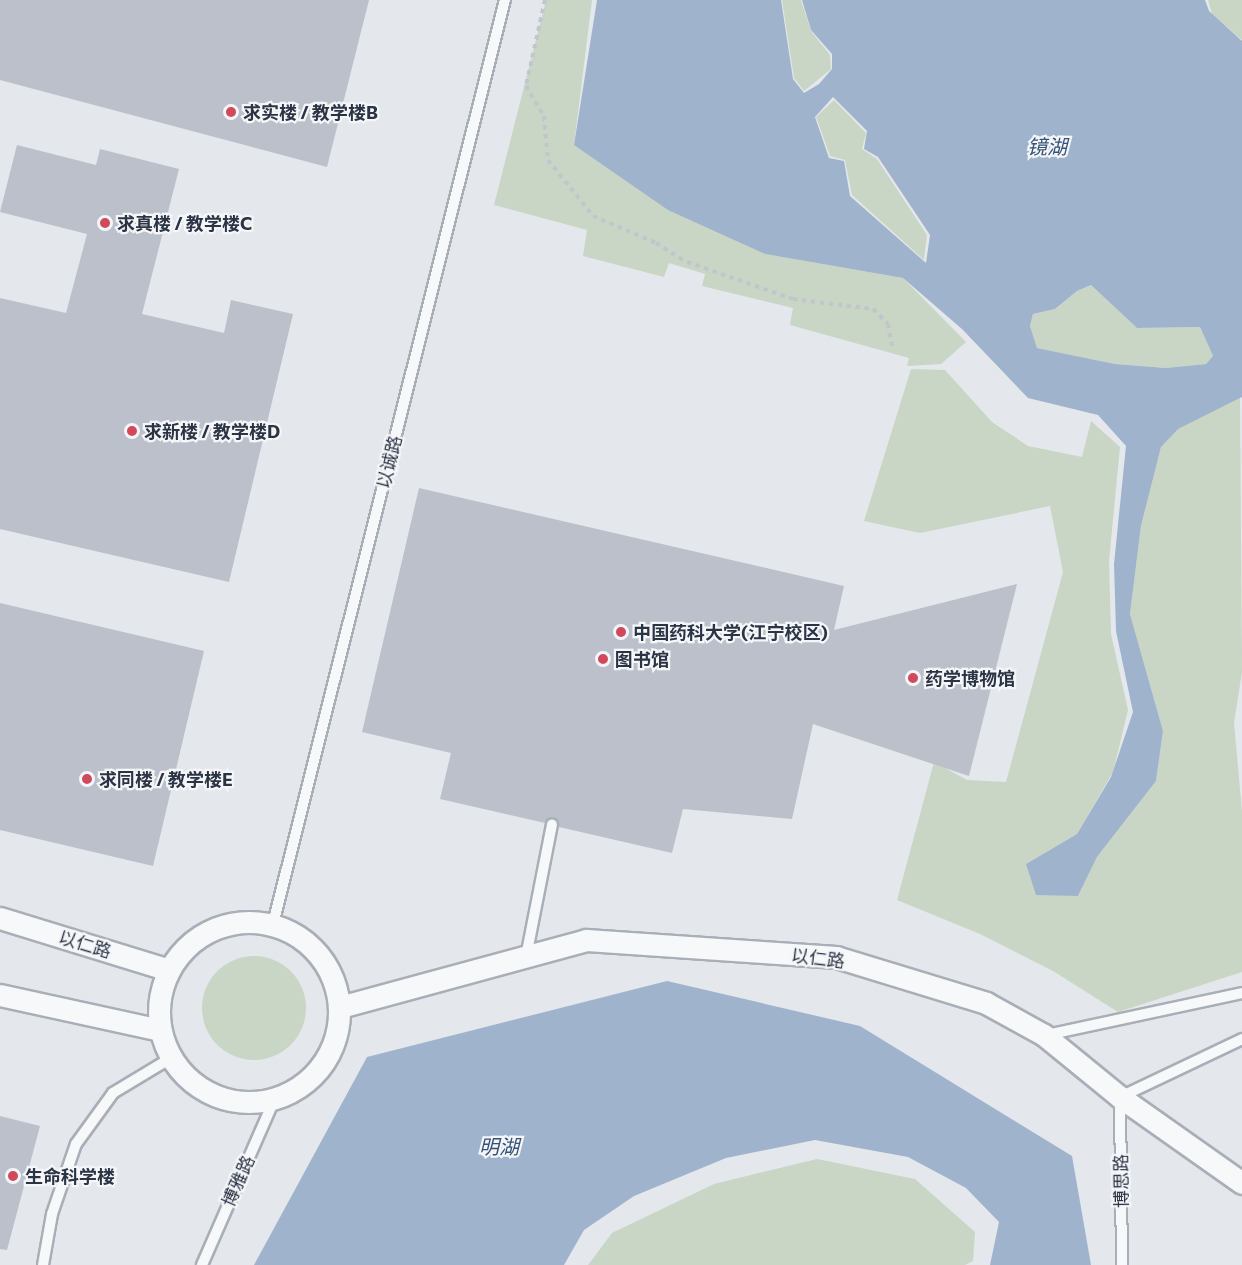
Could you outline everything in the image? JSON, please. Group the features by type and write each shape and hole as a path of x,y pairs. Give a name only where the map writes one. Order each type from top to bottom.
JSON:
{"street":[{"name":"以仁路","path":"0,918 169,969"},
{"path":"243,922 273,924 299,936 320,955 334,979 340,1007 336,1037 323,1064 303,1085 275,1098 246,1102 216,1096 190,1081 171,1058 160,1030 159,999 169,969 188,946 213,929 243,922"},
{"name":"以仁路","path":"340,1007 586,940 836,957 986,1002 1044,1035 1120,1097 1242,1183"},
{"path":"0,995 160,1030"}],"lane":[{"name":"以诚路","path":"273,924 505,0"},
{"path":"526,957 552,825"},
{"path":"1044,1035 1242,993"},
{"path":"1120,1097 1242,1039"},
{"path":"43,1265 52,1214 76,1144 113,1093 171,1058"},
{"name":"博思路","path":"1120,1097 1122,1265"},
{"name":"博雅路","path":"202,1265 275,1098"}],"path":[{"path":"545,0 526,86 544,116 548,160 593,216 656,243 687,262 793,299 873,309 888,324 892,347"}],"green space":[{"path":"546,0 592,0 574,145 765,254 903,278 966,342 941,364 907,366 909,358 790,325 793,308 702,286 705,274 669,263 664,277 583,256 587,230 494,205"},
{"path":"782,0 801,0 811,31 830,55 831,69 804,91 794,78"},
{"path":"1208,0 1242,0 1242,40 1212,14"},
{"path":"834,100 866,133 862,149 877,159 927,235 924,260 852,195 845,160 830,156 816,117"},
{"path":"1091,285 1137,328 1200,327 1213,356 1206,364 1167,368 1115,364 1037,348 1030,326 1033,314 1055,309 1077,291"},
{"path":"911,369 945,370 992,422 1028,446 1082,457 1091,421 1120,447 1109,561 1111,634 1128,710 1113,772 1077,834 1026,864 1078,896 1097,857 1156,781 1163,731 1130,614 1141,526 1161,447 1177,429 1240,398 1242,672 1234,723 1242,811 1242,972 1118,1012 1053,971 980,934 897,900 934,762 967,780 1006,782 1063,572 1050,506 920,533 864,521"},
{"path":"254,956 274,960 291,971 302,988 306,1008 302,1028 291,1045 274,1056 254,1060 234,1056 217,1045 206,1028 202,1008 206,988 217,971 234,960"},
{"path":"817,1159 915,1179 975,1232 973,1261 965,1265 588,1265 612,1233 714,1184"}],"water":[{"name":"镜湖","path":"597,0 781,0 793,79 804,93 819,84 832,69 832,54 811,30 802,0 1205,0 1209,11 1242,41 1242,397 1178,429 1161,447 1141,526 1130,614 1163,731 1156,781 1097,857 1078,896 1036,895 1026,864 1077,834 1111,777 1133,712 1116,631 1114,564 1126,446 1098,415 1028,398 962,329 903,278 765,254 668,210 574,145","holes":["833,97 867,131 864,149 878,157 930,235 926,263 850,196 844,161 829,158 815,117","1091,285 1137,328 1200,327 1213,356 1206,364 1166,368 1115,364 1037,348 1030,326 1033,314 1055,309 1077,291"]},
{"name":"明湖","path":"667,981 860,1026 1072,1156 1091,1265 990,1265 999,1222 966,1188 908,1157 815,1140 726,1158 634,1196 584,1230 564,1265 254,1265 367,1057"}],"building":[{"name":"求实楼 / 教学楼B","path":"0,0 369,0 327,167 0,80"},
{"name":"求新楼 / 教学楼D","path":"17,145 96,165 100,149 179,169 142,314 224,333 231,300 293,314 229,582 0,529 0,298 66,313 87,234 0,212"},
{"name":"图书馆","path":"419,488 844,586 834,630 1017,584 969,776 813,724 792,819 683,809 672,853 559,827 554,818 545,823 440,799 451,753 362,732"},
{"name":"求同楼 / 教学楼E","path":"0,603 204,651 153,866 0,830"},
{"name":"生命科学楼","path":"0,1116 40,1126 7,1250 0,1249"}],"place":[{"name":"求实楼 / 教学楼B","path":"231,112"},
{"name":"求真楼 / 教学楼C","path":"105,223"},
{"name":"求新楼 / 教学楼D","path":"132,431"},
{"name":"中国药科大学(江宁校区)","path":"621,632"},
{"name":"图书馆","path":"603,659"},
{"name":"药学博物馆","path":"913,678"},
{"name":"求同楼 / 教学楼E","path":"87,779"},
{"name":"生命科学楼","path":"13,1176"}]}
